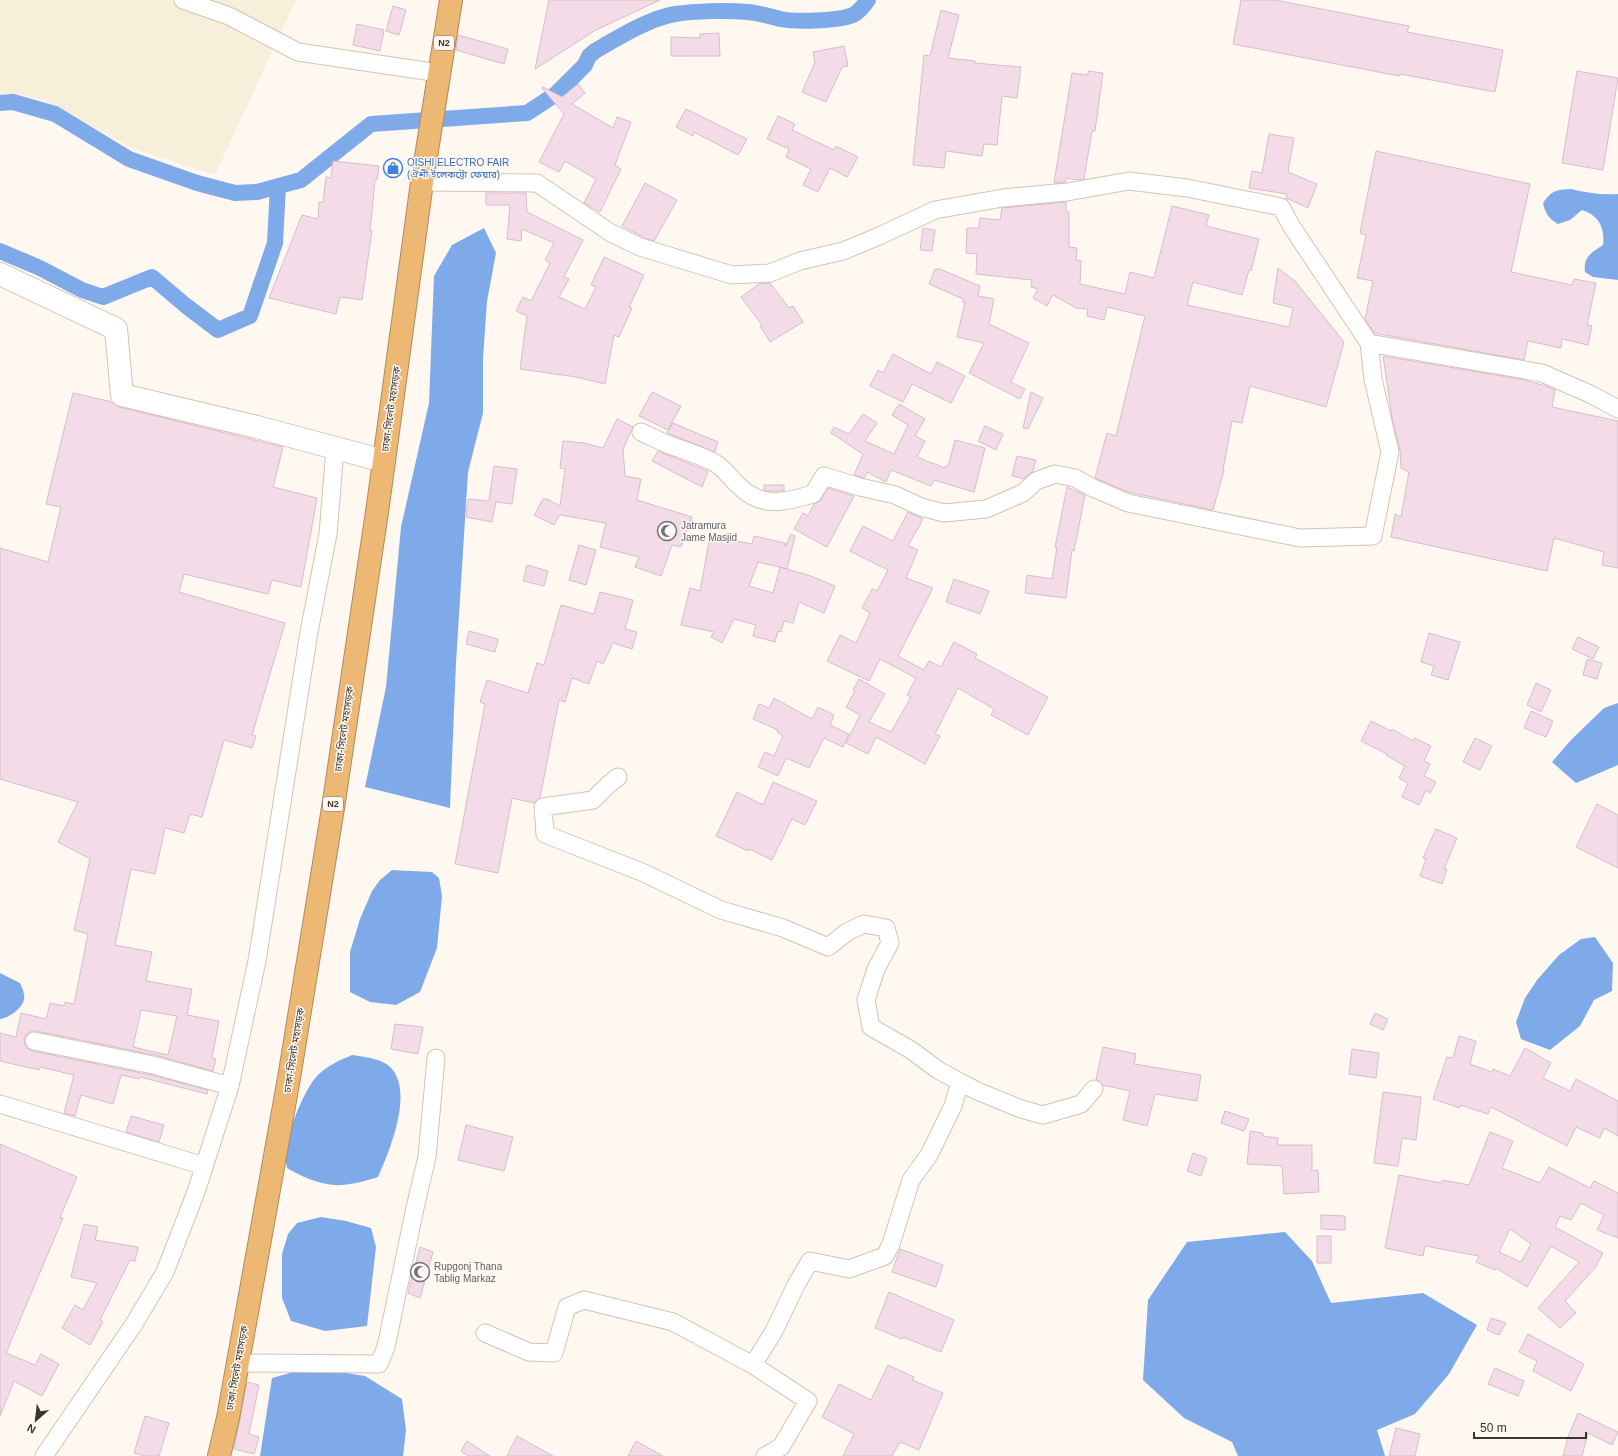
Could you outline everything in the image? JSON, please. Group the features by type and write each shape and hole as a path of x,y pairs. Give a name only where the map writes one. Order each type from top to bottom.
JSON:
{"highway":[{"name":"ঢাকা-সিলেট মহাসড়ক","path":"219,1456 289,1078 334,800 384,461 422,182 451,0"}],"street":[{"path":"183,0 229,16 298,52 438,79"},
{"path":"422,182 537,182 611,233 640,247 732,275 770,273 800,261 842,250 877,237 936,210 1003,198 1067,192 1129,181 1187,188 1281,207 1300,240 1369,344 1372,379 1390,452 1373,536 1300,538 1128,503 1093,488 1075,478 1055,474 1036,481 1023,494 986,509 944,513 921,507 896,495 860,487 824,476 813,494 791,501 775,503 753,498 738,486 722,467 701,455 675,447 641,432"},
{"path":"0,274 116,329 122,395 257,427 384,461"},
{"path":"1369,344 1542,373 1590,394 1618,409"},
{"path":"44,1456 134,1324 165,1272 204,1166 230,1086 257,961 309,632 328,534 335,449"},
{"path":"618,777 593,800 543,807 545,834 644,873 721,910 783,928 828,947 847,932 864,924 886,928 890,943 876,969 866,1000 871,1027 911,1050 938,1070 977,1092 1020,1109 1043,1115 1081,1104 1094,1089"},
{"path":"34,1041 153,1065 230,1086"},
{"path":"237,1364 379,1364 386,1347 427,1157 436,1058"},
{"path":"753,1366 774,1331 796,1285 810,1261 849,1269 885,1256 891,1244 911,1180 928,1155 953,1106 960,1082"},
{"path":"0,1104 204,1166"},
{"path":"485,1333 529,1352 554,1353 567,1307 584,1300 673,1322 753,1366 808,1401 781,1447 765,1456"}],"shaded area":[{"path":"0,0 296,0 215,175 131,148 49,102 18,94 0,95"}],"water":[{"path":"1571,189 1583,192 1618,194 1618,280 1593,277 1585,272 1585,262 1589,256 1603,245 1602,228 1600,223 1593,215 1582,210 1570,220 1558,224 1546,213 1543,203 1549,195 1558,190"},
{"path":"484,228 496,253 487,301 483,358 483,413 468,472 456,663 450,808 365,787 386,687 401,527 429,403 434,276 452,245"},
{"path":"1618,703 1618,765 1576,783 1552,762 1570,741 1604,708"},
{"path":"392,870 432,872 439,878 442,896 437,948 420,992 396,1005 370,1002 350,992 350,952 360,919 372,891 380,880"},
{"path":"1595,937 1613,963 1612,991 1594,1000 1580,1026 1550,1050 1521,1039 1516,1022 1525,998 1537,980 1559,955 1581,939"},
{"path":"0,973 20,983 24,997 21,1006 15,1012 0,1019"},
{"path":"352,1055 379,1060 384,1062 392,1069 398,1080 400,1093 400,1107 397,1122 393,1138 378,1177 345,1185 322,1183 304,1177 287,1168 285,1151 288,1138 294,1119 314,1080 331,1065"},
{"path":"321,1217 346,1221 371,1228 376,1247 367,1326 325,1331 291,1321 282,1298 282,1254 288,1234 297,1223"},
{"path":"1285,1232 1312,1261 1331,1303 1423,1293 1477,1325 1449,1374 1415,1414 1377,1430 1385,1456 1238,1456 1232,1442 1184,1418 1143,1380 1148,1300 1187,1242"},
{"path":"311,1367 365,1376 402,1399 406,1430 403,1456 260,1456 272,1378"}],"building":[{"path":"549,0 660,0 596,30 535,69"},
{"path":"1241,0 1275,0 1409,26 1407,32 1503,50 1495,92 1400,74 1399,76 1233,44"},
{"path":"393,6 406,10 399,35 386,31"},
{"path":"941,10 959,15 948,58 975,61 975,63 1021,67 1017,98 1002,96 997,145 984,144 982,156 946,151 944,168 913,165 924,55 930,56"},
{"path":"357,24 384,30 380,51 353,45"},
{"path":"719,33 720,56 671,56 671,37 700,38 700,34"},
{"path":"458,35 508,49 504,64 456,50"},
{"path":"844,46 848,66 842,67 826,102 802,92 815,62 813,52"},
{"path":"1088,71 1103,73 1095,131 1092,131 1084,179 1078,180 1066,178 1066,182 1054,183 1072,73 1088,75"},
{"path":"1577,71 1618,78 1603,170 1562,163"},
{"path":"578,84 585,93 572,104 613,128 617,117 631,122 615,165 621,169 600,212 584,203 596,179 565,161 559,172 539,162 564,114 542,88 543,87 562,97"},
{"path":"686,109 747,139 738,155 694,132 693,136 676,127"},
{"path":"778,116 795,124 792,130 834,150 836,146 858,157 847,177 830,168 818,192 803,185 811,169 786,157 789,149 767,139"},
{"path":"1269,134 1294,138 1288,172 1317,184 1308,208 1286,198 1287,194 1249,188 1252,171 1262,173"},
{"path":"1376,151 1530,184 1511,272 1572,285 1574,279 1596,283 1587,325 1592,326 1588,345 1562,339 1561,348 1528,341 1524,360 1374,333 1365,319 1373,281 1357,278 1366,235 1360,233"},
{"path":"333,161 379,166 377,180 375,180 370,231 372,231 362,300 340,297 336,314 269,298 302,215 318,219 319,202 323,202 326,177 331,178"},
{"path":"645,183 677,200 654,241 622,226"},
{"path":"486,193 526,193 527,212 583,240 564,277 569,279 559,297 585,309 596,287 591,285 604,257 644,275 629,307 632,308 619,337 614,335 605,384 576,377 520,369 527,316 516,311 523,297 531,301 550,263 545,260 554,243 522,229 521,241 507,239 510,205 486,205"},
{"path":"1066,202 1066,212 1069,212 1069,247 1077,248 1076,260 1081,261 1080,284 1125,294 1130,272 1154,278 1172,206 1209,215 1206,226 1259,239 1251,271 1249,270 1242,295 1193,282 1187,305 1289,327 1293,308 1273,303 1278,268 1295,281 1344,342 1326,407 1250,386 1242,423 1232,421 1224,470 1213,510 1128,492 1095,478 1107,433 1116,436 1145,316 1107,307 1104,320 1087,316 1088,309 1076,308 1053,295 1047,306 1033,298 1038,289 1031,287 1032,280 976,274 977,254 966,253 967,228 979,228 980,218 1000,220 1002,208"},
{"path":"923,228 935,230 932,251 920,250"},
{"path":"935,269 940,269 980,286 978,296 994,299 989,324 1029,343 1011,382 1025,389 1020,399 969,373 984,343 957,337 965,302 963,302 963,299 929,284"},
{"path":"770,283 789,308 793,306 803,322 770,342 760,326 762,325 741,297 759,284"},
{"path":"893,354 931,374 937,362 965,376 951,403 912,384 903,402 870,386 878,370 883,373"},
{"path":"1383,356 1520,379 1546,386 1555,390 1552,407 1618,421 1618,568 1602,565 1604,552 1554,538 1547,571 1391,537 1395,514 1401,517 1409,472 1401,468 1400,450 1393,423"},
{"path":"652,392 681,406 668,430 639,416"},
{"path":"1031,392 1043,398 1028,429 1023,428"},
{"path":"73,393 112,402 119,407 283,447 273,487 317,498 301,587 272,580 268,594 184,574 179,592 285,623 252,735 256,736 252,748 224,740 202,817 190,814 184,833 165,828 155,874 131,869 115,945 152,952 146,981 192,989 187,1015 219,1021 212,1058 216,1059 213,1071 155,1055 36,1031 31,1031 24,1039 27,1048 32,1051 151,1075 208,1090 207,1094 140,1077 139,1079 121,1075 113,1104 81,1095 75,1116 64,1113 74,1075 40,1067 39,1070 0,1061 0,1033 16,1037 21,1013 46,1019 50,1003 64,1006 65,1002 74,1004 88,934 74,930 90,859 58,842 78,802 0,779 0,548 48,562 61,507 46,504","holes":["141,1010 177,1016 168,1055 133,1047"]},
{"path":"899,404 925,419 915,436 925,441 917,457 945,468 945,466 948,467 955,440 985,448 974,492 934,480 931,486 891,470 886,482 867,472 864,478 854,475 863,454 831,433 834,427 849,434 863,414 877,423 865,441 894,454 908,425 892,415"},
{"path":"617,419 633,427 623,449 625,476 641,479 637,500 692,517 681,547 672,545 661,576 635,567 639,557 600,547 606,523 560,515 554,525 534,515 543,499 547,499 560,506 565,469 560,468 563,441 584,443 603,448"},
{"path":"673,423 718,442 715,452 667,433"},
{"path":"985,426 1003,434 996,450 978,441"},
{"path":"658,451 708,471 702,487 652,461"},
{"path":"1017,456 1036,460 1033,471 1024,479 1012,476"},
{"path":"494,466 517,469 512,504 496,502 492,522 466,517 468,499 489,501"},
{"path":"764,485 784,485 784,491 767,491 764,490"},
{"path":"1067,487 1085,495 1074,551 1072,550 1066,598 1025,593 1027,575 1052,579 1057,547 1055,547"},
{"path":"828,488 854,496 827,547 794,529 803,513 808,516 814,504 821,500"},
{"path":"908,512 923,519 908,546 918,550 906,578 933,588 898,656 924,670 929,661 941,667 954,642 977,654 975,658 1048,697 1028,735 991,715 994,709 958,688 935,734 940,736 925,764 876,737 868,754 846,743 860,715 846,707 855,691 853,690 859,679 885,694 869,722 891,732 911,697 907,695 916,678 880,659 869,681 827,661 840,635 856,643 870,613 862,608 872,589 877,591 888,570 850,551 863,526 893,541"},
{"path":"791,534 795,536 786,569 811,576 835,586 824,613 799,602 793,623 784,621 781,632 778,631 775,642 753,636 756,625 734,619 722,643 711,637 714,632 681,625 690,588 700,591 710,536 752,544 754,536 785,543 785,547","holes":["758,562 780,567 773,593 749,586"]},
{"path":"579,545 596,550 586,585 569,580"},
{"path":"527,565 548,571 544,586 523,581"},
{"path":"954,579 989,591 980,614 946,602"},
{"path":"600,592 633,600 625,629 637,632 632,649 613,643 603,664 597,661 589,684 572,678 565,702 559,700 540,798 534,803 512,798 498,873 455,864 485,704 480,702 487,680 528,693 537,663 544,665 561,605 594,614"},
{"path":"469,631 498,639 495,652 466,644"},
{"path":"1429,633 1460,642 1448,680 1431,675 1434,666 1421,662"},
{"path":"1578,637 1599,647 1593,659 1572,649"},
{"path":"1587,659 1602,663 1597,679 1583,675"},
{"path":"1536,683 1551,690 1541,712 1527,705"},
{"path":"774,698 812,719 818,707 834,715 830,725 849,734 843,747 824,738 809,768 786,758 778,776 758,767 765,752 774,756 783,736 777,732 778,730 753,719 759,704 769,708"},
{"path":"1531,711 1553,721 1546,737 1524,728"},
{"path":"1371,721 1391,731 1392,729 1413,741 1415,738 1431,746 1424,761 1430,764 1424,776 1436,782 1430,793 1426,790 1419,805 1402,797 1408,783 1399,778 1405,766 1386,755 1387,754 1361,741"},
{"path":"1475,738 1492,746 1480,770 1463,762"},
{"path":"773,782 817,801 805,825 792,819 772,860 716,836 737,792 763,805"},
{"path":"1597,804 1618,815 1618,868 1576,847"},
{"path":"1436,829 1457,838 1444,869 1447,869 1442,884 1420,876 1426,859 1423,858"},
{"path":"1375,1013 1388,1019 1383,1030 1370,1024"},
{"path":"395,1024 423,1027 418,1054 391,1049"},
{"path":"1459,1036 1476,1041 1470,1064 1492,1072 1493,1069 1510,1076 1525,1048 1551,1063 1543,1078 1570,1091 1576,1079 1618,1101 1618,1136 1604,1128 1600,1138 1576,1127 1567,1146 1491,1107 1488,1114 1460,1105 1460,1108 1433,1099 1447,1057 1453,1058"},
{"path":"1103,1047 1136,1054 1134,1064 1201,1075 1197,1101 1155,1094 1147,1126 1123,1120 1130,1091 1103,1085 1096,1079"},
{"path":"1352,1049 1379,1053 1376,1078 1349,1074"},
{"path":"1383,1092 1421,1097 1416,1140 1402,1138 1398,1166 1374,1163"},
{"path":"1225,1111 1249,1119 1244,1131 1221,1123"},
{"path":"131,1116 164,1125 159,1142 126,1132"},
{"path":"466,1125 513,1137 504,1171 458,1160"},
{"path":"1250,1131 1263,1133 1263,1136 1278,1138 1277,1145 1312,1145 1312,1171 1318,1170 1319,1192 1284,1194 1282,1166 1247,1164"},
{"path":"1490,1132 1513,1141 1502,1168 1540,1183 1549,1167 1590,1188 1594,1181 1618,1193 1618,1238 1597,1230 1604,1215 1581,1203 1571,1220 1560,1216 1555,1227 1603,1253 1595,1268 1565,1301 1576,1313 1560,1328 1538,1308 1579,1262 1551,1246 1527,1287 1496,1268 1495,1270 1476,1262 1479,1256 1425,1246 1423,1256 1385,1248 1399,1175 1441,1183 1442,1180 1469,1185","holes":["1510,1229 1531,1244 1521,1262 1499,1252"]},
{"path":"0,1144 77,1177 60,1218 63,1218 6,1353 35,1365 41,1354 59,1364 42,1396 14,1381 0,1416"},
{"path":"1193,1153 1207,1158 1201,1176 1187,1171"},
{"path":"1321,1215 1345,1216 1345,1230 1321,1229"},
{"path":"84,1224 98,1227 95,1240 138,1247 135,1261 130,1260 100,1320 103,1322 90,1345 62,1328 75,1305 83,1310 97,1283 71,1277"},
{"path":"1317,1236 1331,1236 1331,1263 1317,1263"},
{"name":"Rupgonj Thana Tablig Markaz","path":"420,1247 433,1252 420,1298 408,1293"},
{"path":"900,1249 943,1265 936,1287 892,1272"},
{"path":"889,1292 954,1320 941,1352 875,1328"},
{"path":"1491,1318 1506,1323 1499,1335 1487,1330"},
{"path":"1528,1334 1584,1364 1571,1391 1533,1371 1537,1361 1519,1352"},
{"path":"888,1365 914,1377 912,1380 943,1393 919,1450 900,1442 892,1456 843,1456 854,1434 822,1417 839,1384 871,1400"},
{"path":"1495,1368 1524,1381 1518,1396 1488,1384"},
{"path":"247,1382 259,1385 249,1434 259,1437 254,1454 234,1449"},
{"path":"1578,1413 1618,1432 1612,1445 1588,1433 1582,1456 1563,1456 1568,1437"},
{"path":"145,1416 169,1423 159,1456 145,1456 134,1453"},
{"path":"1396,1428 1420,1434 1415,1456 1389,1456"},
{"path":"517,1436 553,1456 507,1456"},
{"path":"467,1441 490,1456 468,1456 461,1451"},
{"path":"636,1441 663,1456 628,1456"}],"waterway":[{"path":"0,103 13,102 55,114 129,159 197,183 235,193 257,192 301,180 371,124 527,113 556,94 585,65 589,56 595,51 634,29 665,16 692,12 731,11 756,13 787,20 826,20 844,18 853,15 860,10 868,0"},
{"path":"0,251 40,268 82,290 103,297 152,277 218,330 250,316 275,243 278,186"}],"place":[{"name":"OISHI ELECTRO FAIR (ঐশী ইলেকট্রো ফেয়ার)","path":"393,168"},
{"name":"Jatramura Jame Masjid","path":"667,531"},
{"name":"Rupgonj Thana Tablig Markaz","path":"420,1272"}]}
